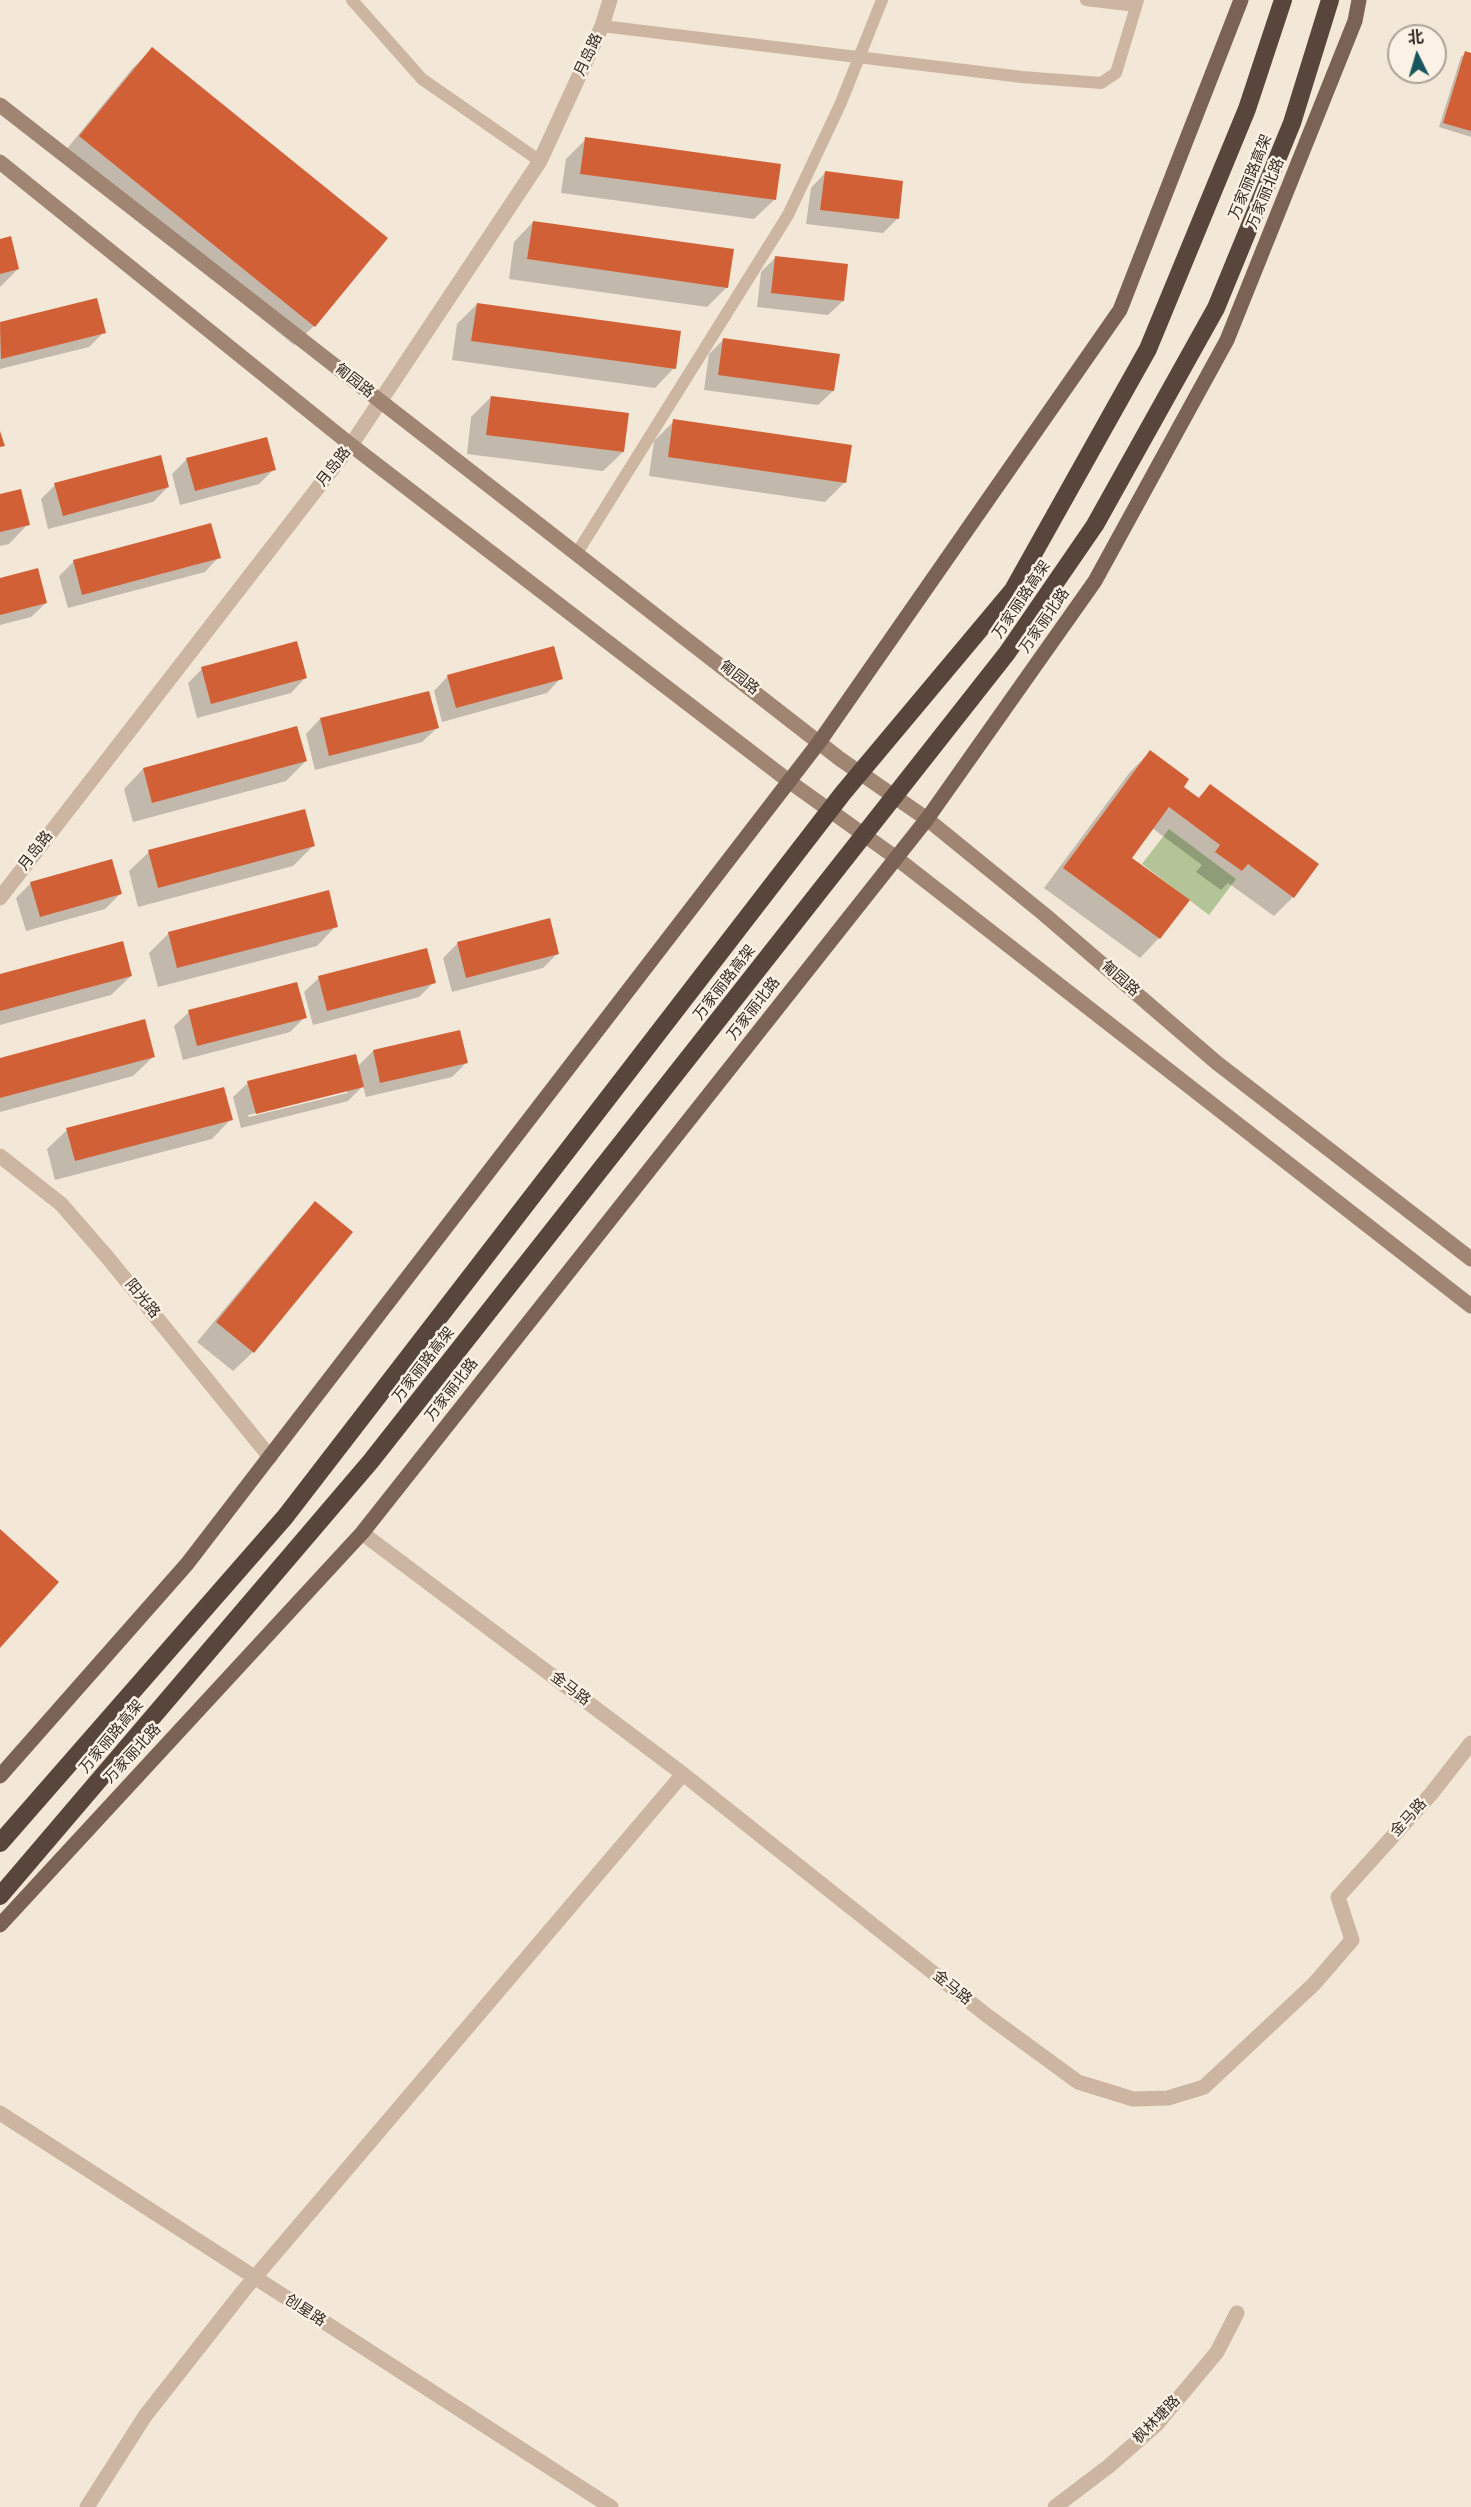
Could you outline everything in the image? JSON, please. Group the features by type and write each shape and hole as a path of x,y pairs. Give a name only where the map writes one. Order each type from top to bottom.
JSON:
{"highway":[{"name":"万家丽路高架","path":"0,1843 285,1517 843,793 1012,590 1148,349 1247,109 1283,0"},
{"name":"万家丽路高架","path":"0,1896 370,1461 1008,653 1095,525 1216,308 1292,123 1330,0"}],"main road":[{"path":"0,1776 187,1564 820,741 1120,310 1241,0"},
{"name":"万家丽北路","path":"0,1925 362,1533 927,819 1095,581 1227,340 1355,21 1359,0"},
{"name":"匍园路","path":"0,105 820,741 840,759 927,819 1046,915 1217,1063 1471,1259"},
{"path":"0,162 351,445 790,782 895,857 1471,1305"}],"street":[{"name":"月岛路","path":"0,898 351,445 540,161 602,26 610,0"},
{"name":"阳光路","path":"0,1156 61,1204 108,1258 270,1457"},
{"name":"金马路","path":"362,1533 683,1773 985,2014 1077,2082 1133,2099 1168,2098 1204,2087 1314,1984 1352,1940 1338,1897 1431,1794 1471,1743"},
{"path":"87,2507 145,2416 255,2278 683,1773"},
{"name":"创星路","path":"0,2113 611,2507"},
{"name":"枫林塘路","path":"1055,2507 1109,2466 1157,2424 1217,2352 1238,2313"}],"lane":[{"path":"352,0 422,78 540,161"},
{"path":"577,553 788,215 840,105 882,0"},
{"path":"602,26 1022,77 1101,83 1116,73 1137,3 1086,0"}],"green space":[{"path":"1169,829 1236,879 1209,915 1142,864"}],"building":[{"path":"152,47 388,238 315,327 79,136"},
{"path":"1465,51 1471,53 1471,131 1443,123"},
{"path":"585,137 781,164 776,200 580,174"},
{"path":"825,171 903,181 899,219 820,210"},
{"path":"533,221 734,249 728,288 527,259"},
{"path":"11,236 19,269 0,274 0,239"},
{"path":"775,256 848,264 844,301 771,293"},
{"path":"97,298 106,333 1,359 0,322"},
{"path":"477,303 681,331 676,369 471,341"},
{"path":"723,338 840,354 834,391 718,375"},
{"path":"491,396 629,413 624,452 486,435"},
{"path":"673,419 852,445 846,483 668,457"},
{"path":"0,431 5,446 0,447"},
{"path":"267,437 276,470 195,491 186,458"},
{"path":"161,455 169,487 63,516 54,483"},
{"path":"21,489 30,525 0,532 0,494"},
{"path":"211,523 221,558 82,595 73,560"},
{"path":"38,568 47,603 0,615 0,578"},
{"path":"297,641 307,678 211,704 201,667"},
{"path":"554,646 563,679 456,708 447,675"},
{"path":"429,691 439,728 329,756 320,718"},
{"path":"297,726 307,761 152,803 143,768"},
{"path":"1150,750 1189,779 1184,787 1199,798 1210,784 1319,864 1294,898 1248,864 1242,871 1215,852 1220,845 1169,807 1132,858 1190,900 1160,939 1063,868"},
{"path":"305,809 315,846 158,888 148,850"},
{"path":"112,859 122,894 40,917 30,882"},
{"path":"329,890 338,927 177,968 168,932"},
{"path":"550,918 559,954 466,978 457,942"},
{"path":"123,941 132,976 0,1011 0,974"},
{"path":"427,948 436,983 327,1011 318,976"},
{"path":"297,982 307,1018 197,1046 188,1010"},
{"path":"145,1019 155,1057 0,1098 0,1058"},
{"path":"460,1030 468,1063 380,1083 373,1050"},
{"path":"356,1054 364,1087 256,1114 247,1081"},
{"path":"224,1087 233,1120 75,1161 66,1128"},
{"path":"315,1201 353,1232 254,1353 216,1322"},
{"path":"0,1529 59,1582 0,1648"}]}
